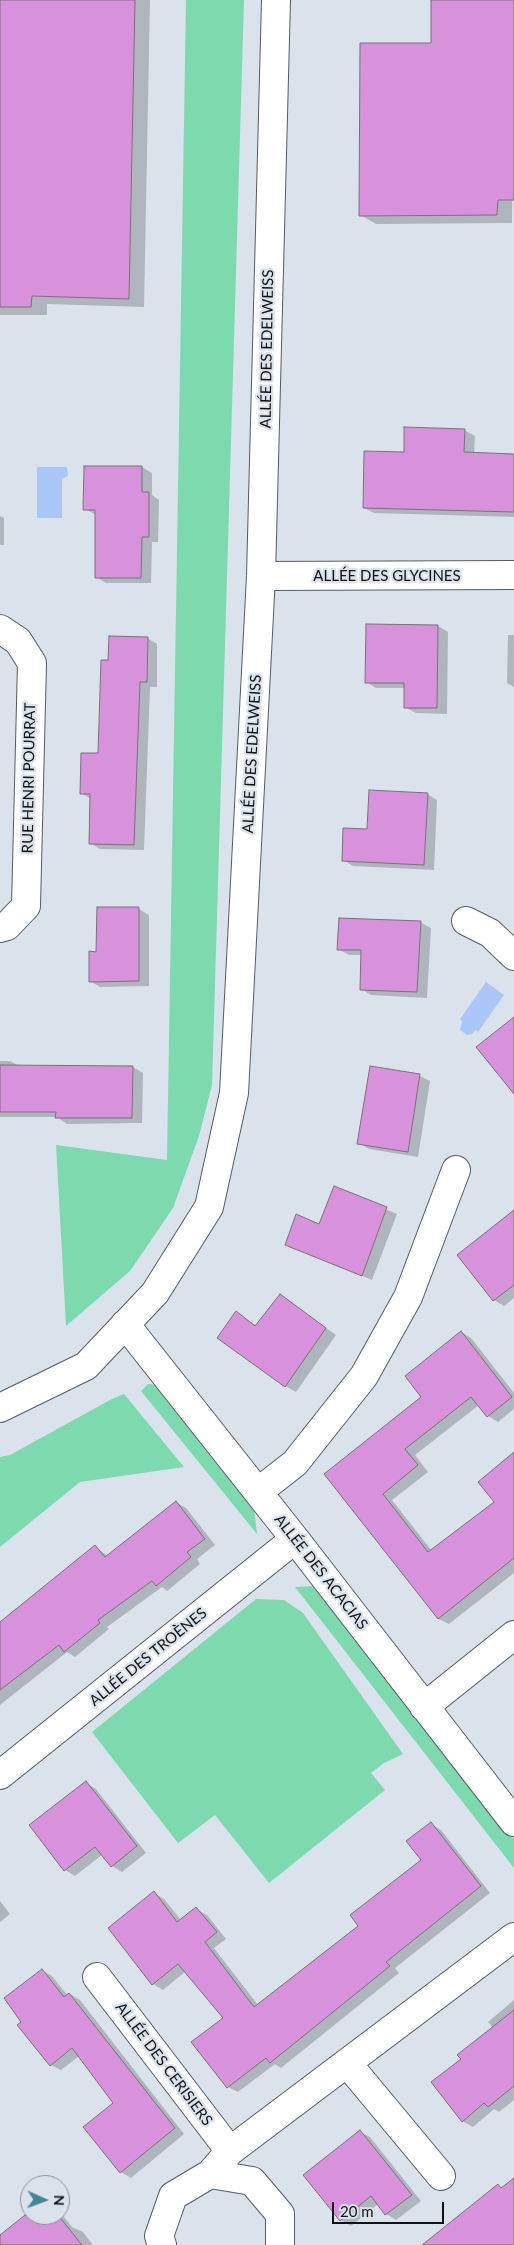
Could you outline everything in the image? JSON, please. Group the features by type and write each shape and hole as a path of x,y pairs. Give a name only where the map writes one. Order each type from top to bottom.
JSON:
{"street":[{"name":"ALLÉE DES EDELWEISS","path":"0,1408 86,1366 156,1293 209,1207 234,1093 261,576 276,0"},
{"name":"ALLÉE DES GLYCINES","path":"261,576 514,575"},
{"name":"RUE HENRI POURRAT","path":"0,630 18,640 32,663 26,906 7,926 0,928"},
{"path":"466,922 490,933 514,956"},
{"path":"258,1492 295,1463 364,1376 408,1297 456,1170"},
{"name":"ALLÉE DES ACACIAS","path":"126,1324 514,1822"},
{"name":"ALLÉE DES TROÈNES","path":"0,1775 295,1539"},
{"path":"424,1707 514,1635"},
{"path":"162,2245 159,2236 173,2196 210,2174 230,2151 514,1937"},
{"name":"ALLÉE DES CERISIERS","path":"97,1977 230,2151"},
{"path":"347,2063 441,2176"},
{"path":"210,2174 252,2181 280,2214 280,2245"}],"green space":[{"path":"186,0 244,0 212,1085 199,1136 173,1208 130,1271 66,1326 56,1145 167,1160"},
{"path":"148,1384 158,1385 254,1508 257,1534 141,1391"},
{"path":"124,1394 184,1467 80,1482 0,1547 0,1457 10,1455"},
{"path":"316,1586 514,1839 514,1868 295,1587"},
{"path":"256,1599 284,1600 303,1613 403,1754 384,1763 371,1773 385,1790 269,1883 215,1815 178,1843 92,1732"}],"water":[{"path":"37,467 67,467 68,476 62,479 62,518 37,518"},
{"path":"486,982 504,995 478,1032 475,1030 472,1034 467,1035 460,1030 462,1021 460,1019"}],"building":[{"path":"0,0 135,0 129,299 32,296 31,307 0,307"},
{"path":"431,0 514,0 514,200 498,200 497,215 359,216 360,43 431,43"},
{"path":"404,427 465,429 464,452 514,454 514,512 363,508 364,451 404,452"},
{"path":"84,466 142,466 142,492 149,492 149,537 142,537 141,578 95,578 95,510 83,510"},
{"path":"366,624 438,625 437,708 404,708 404,683 365,683"},
{"path":"109,636 148,637 147,682 140,682 134,845 89,844 90,794 80,794 81,753 98,753 101,660 108,660"},
{"path":"369,790 428,793 424,865 342,861 343,828 367,829"},
{"path":"97,907 139,907 139,981 89,982 89,951 96,952"},
{"path":"339,918 421,921 417,992 360,990 361,950 337,950"},
{"path":"514,1017 514,1094 476,1047"},
{"path":"0,1065 133,1066 132,1118 55,1118 56,1112 0,1112"},
{"path":"370,1066 420,1074 408,1152 357,1144"},
{"path":"334,1186 387,1207 362,1276 285,1245 296,1214 319,1224"},
{"path":"514,1210 514,1285 493,1301 457,1255"},
{"path":"280,1294 326,1328 285,1387 217,1338 236,1311 255,1326"},
{"path":"461,1331 512,1397 487,1417 471,1397 405,1449 418,1465 383,1494 428,1552 494,1502 478,1482 514,1452 514,1558 438,1619 324,1474 421,1397 405,1376"},
{"path":"176,1501 205,1539 187,1552 191,1557 156,1586 152,1581 98,1620 100,1623 64,1652 59,1645 0,1690 0,1622 95,1545 105,1557"},
{"path":"86,1781 137,1846 111,1867 95,1847 64,1871 29,1825"},
{"path":"431,1822 481,1886 386,1962 390,1966 270,2063 266,2058 227,2088 191,2042 223,2018 178,1964 152,1985 108,1928 154,1891 177,1922 196,1907 217,1932 205,1942 254,2007 358,1926 350,1915 421,1860 406,1841"},
{"path":"42,1969 64,1997 69,1993 175,2128 120,2173 83,2127 113,2103 72,2048 50,2066 17,2025 21,2022 4,1998"},
{"path":"514,2010 514,2086 488,2107 484,2103 462,2122 431,2082 461,2059 457,2055"},
{"path":"360,2130 412,2195 385,2215 371,2196 340,2221 303,2175"},
{"path":"514,2178 514,2245 422,2245 498,2184 501,2188"},
{"path":"20,2219 20,2225 66,2225 82,2245 0,2245 0,2235"}]}
